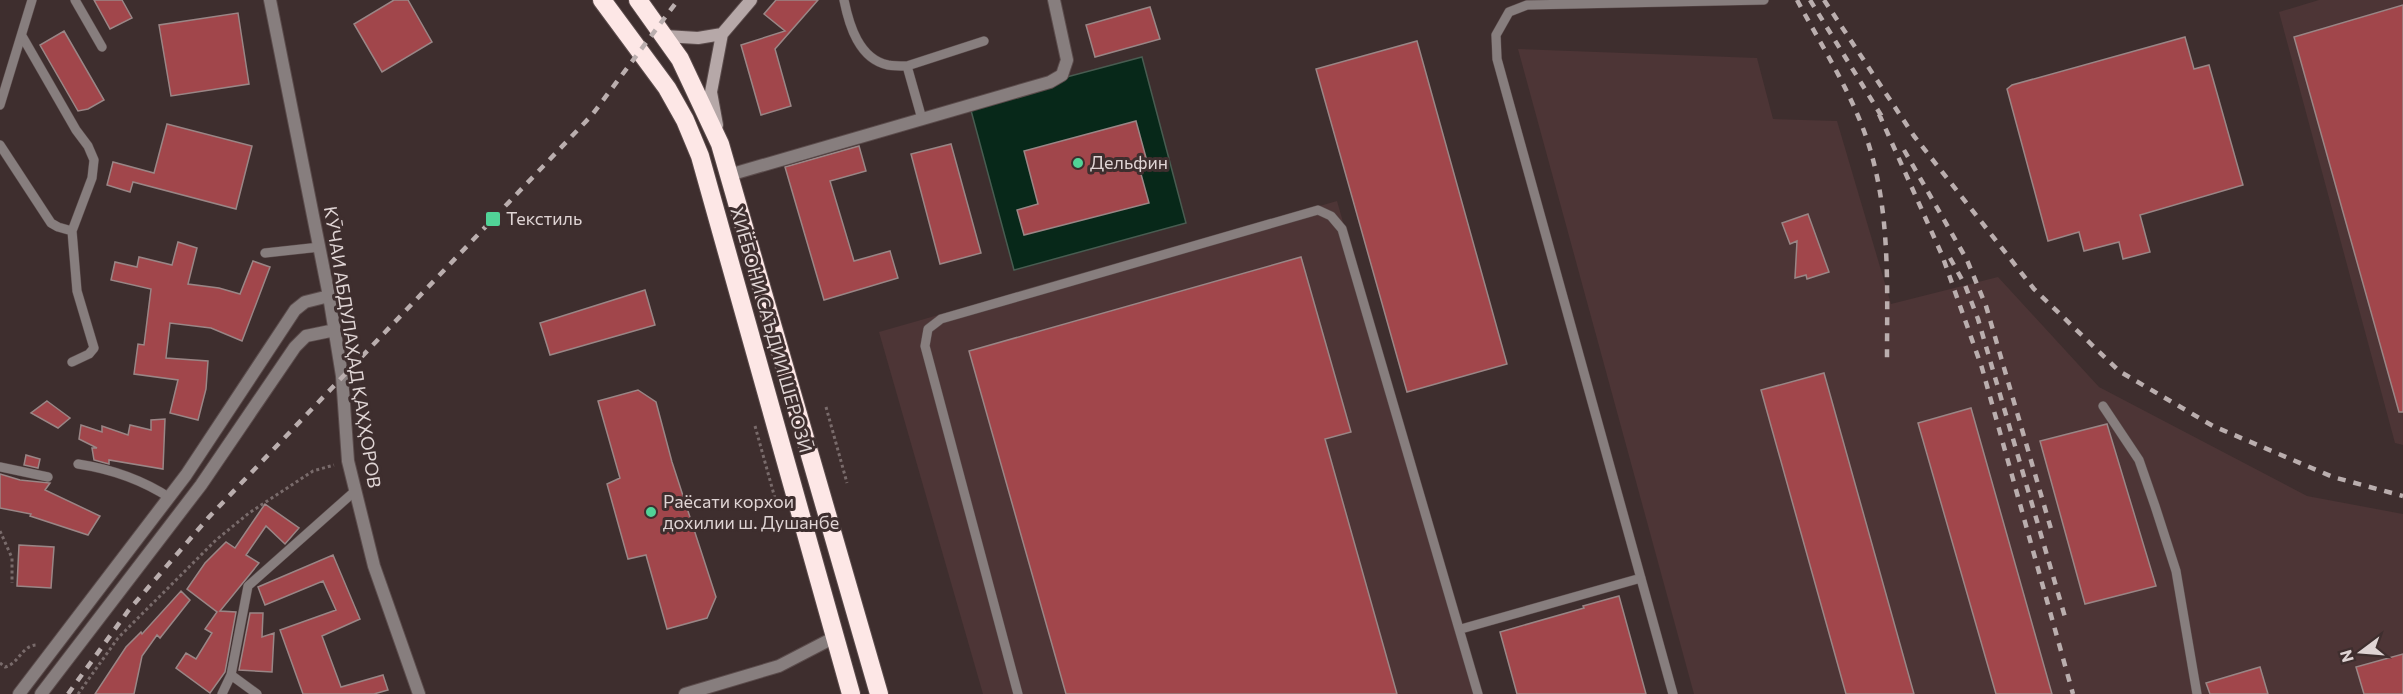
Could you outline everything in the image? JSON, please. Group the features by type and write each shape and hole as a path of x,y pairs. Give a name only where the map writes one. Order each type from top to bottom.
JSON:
{"highway":[{"name":"ХИЁБОНИ САЪДИИ ШЕРОЗӢ","path":"602,0 667,88 685,120 700,156 851,694"},
{"name":"ХИЁБОНИ САЪДИИ ШЕРОЗӢ","path":"638,0 680,59 720,144 879,694"}],"street":[{"name":"КӮЧАИ АБДУЛАҲАД ҚАҲҲОРОВ","path":"270,0 335,330 342,376 348,461 374,566 418,694"},
{"path":"720,144 711,92 722,34 751,0"},
{"path":"729,175 1050,82 1062,75 1067,60 1054,0"},
{"path":"665,36 698,38 722,34"},
{"path":"19,694 170,498 295,310 305,302 329,296"},
{"path":"41,694 201,485 294,346 306,336 335,330"},
{"path":"686,694 778,666 835,637"}],"lane":[{"path":"0,105 32,0"},
{"path":"75,0 102,47"},
{"path":"844,0 854,37 868,54 886,65 907,66 984,41"},
{"path":"1673,694 1497,59 1496,36 1509,12 1527,5 1764,0"},
{"path":"22,36 76,130 88,146 94,160 92,178 72,231 77,291 94,348 89,354 72,362"},
{"path":"907,66 922,119"},
{"path":"0,145 51,223 72,231"},
{"path":"1018,694 925,346 928,329 941,319 1318,210 1331,216 1342,229 1461,629 1478,694"},
{"path":"265,253 320,247"},
{"path":"2103,406 2139,460 2176,571 2197,694"},
{"path":"78,464 118,473 146,483 170,498"},
{"path":"0,467 48,477"},
{"path":"222,694 231,675 248,586 355,491"},
{"path":"1461,629 1641,578"},
{"path":"231,675 257,694"}],"path":[{"path":"826,407 847,483"},
{"path":"755,426 776,501"},
{"path":"78,694 118,638 216,540 249,513 313,471 348,461"},
{"path":"0,531 6,539 12,558 12,583"},
{"path":"0,663 5,667 11,665 25,649 34,645 49,653"}],"shaded area":[{"path":"2319,0 2403,0 2403,445 2395,443 2279,12"},
{"path":"1518,49 1757,58 1773,119 1837,121 1891,304 1998,277 2099,387 2307,496 2403,514 2403,694 1694,694"},
{"name":"Дельфин","path":"1142,57 1186,223 1014,270 969,103"},
{"path":"1337,201 1478,694 983,694 879,332"}],"building":[{"path":"94,0 122,0 132,18 110,29"},
{"path":"394,0 408,0 432,42 382,72 354,24"},
{"path":"776,0 818,0 775,49 791,106 761,115 741,45 785,31 764,14"},
{"path":"2403,5 2403,412 2399,412 2294,37"},
{"path":"1150,7 1160,39 1095,57 1086,25"},
{"path":"238,13 249,84 171,96 159,25"},
{"path":"64,31 104,100 88,109 78,111 40,45"},
{"path":"2185,37 2194,69 2209,65 2243,185 2140,215 2150,252 2123,259 2119,242 2084,251 2079,232 2048,241 2007,89 2012,85"},
{"path":"1417,41 1507,364 1407,392 1316,69"},
{"path":"1136,121 1148,165 1139,167 1149,203 1024,235 1017,210 1038,204 1024,151"},
{"path":"167,124 252,146 236,209 133,182 130,192 107,185 113,162 154,173"},
{"path":"951,144 981,253 940,264 911,154"},
{"path":"859,146 866,171 830,181 854,261 890,251 898,278 824,300 785,167"},
{"path":"1808,214 1829,272 1807,279 1806,275 1795,278 1797,241 1790,244 1782,223"},
{"path":"178,242 197,248 188,284 219,288 240,294 253,261 270,267 242,341 211,328 170,323 166,358 208,361 206,389 198,420 170,413 178,380 134,374 138,344 144,345 151,289 111,280 115,262 137,267 139,257 172,265"},
{"path":"1301,257 1351,432 1325,439 1397,694 1066,694 969,351"},
{"path":"645,290 655,325 550,355 540,323"},
{"path":"1824,373 1914,694 1846,694 1761,390"},
{"name":"Раёсати корхои дохилии ш. Душанбе","path":"638,390 656,402 672,462 716,597 707,618 667,629 646,555 628,559 607,484 620,478 598,401"},
{"path":"47,401 70,418 58,428 31,413"},
{"path":"1971,408 2052,694 1996,694 1918,423"},
{"path":"165,419 163,469 109,460 109,464 94,460 92,448 97,448 79,439 81,425 102,432 102,426 128,435 130,425 151,430 151,420"},
{"path":"2107,424 2156,586 2085,604 2040,441"},
{"path":"26,455 40,459 38,468 24,465"},
{"path":"0,474 20,480 50,483 45,490 100,516 88,535 30,516 31,514 0,508"},
{"path":"265,504 299,528 285,544 266,526 246,555 259,563 220,611 236,612 225,672 210,693 176,668 186,653 196,659 212,633 205,629 217,612 187,589 205,563 226,542 235,548"},
{"path":"19,545 54,547 51,588 17,586"},
{"path":"333,555 360,619 322,636 341,687 383,675 388,690 374,694 303,694 280,630 336,610 323,581 265,605 258,587"},
{"path":"181,591 190,600 160,638 157,635 142,656 134,694 95,694 126,647 141,632 142,634"},
{"path":"1619,596 1646,694 1517,694 1500,632"},
{"path":"250,613 263,613 262,637 274,633 272,672 239,670"},
{"path":"2403,654 2403,694 2364,694 2356,667"},
{"path":"2260,667 2268,694 2210,694 2206,683"}],"railway":[{"path":"68,694 128,611 209,517 592,115 678,0"},
{"path":"1797,0 1850,97 1873,159 1886,244 1887,359"},
{"path":"1810,0 1884,120"},
{"path":"1824,0 1914,136 2034,289 2119,371 2213,426 2333,477 2403,496"},
{"path":"1879,114 1942,255 1982,368 2073,694"},
{"path":"1904,150 1967,260 1986,306 2051,529"},
{"path":"1950,258 1965,285 1978,319 2065,617"}],"place":[{"name":"Дельфин","path":"1078,163"},
{"name":"Текстиль","path":"493,219"},
{"name":"Раёсати корхои дохилии ш. Душанбе","path":"651,512"}]}
